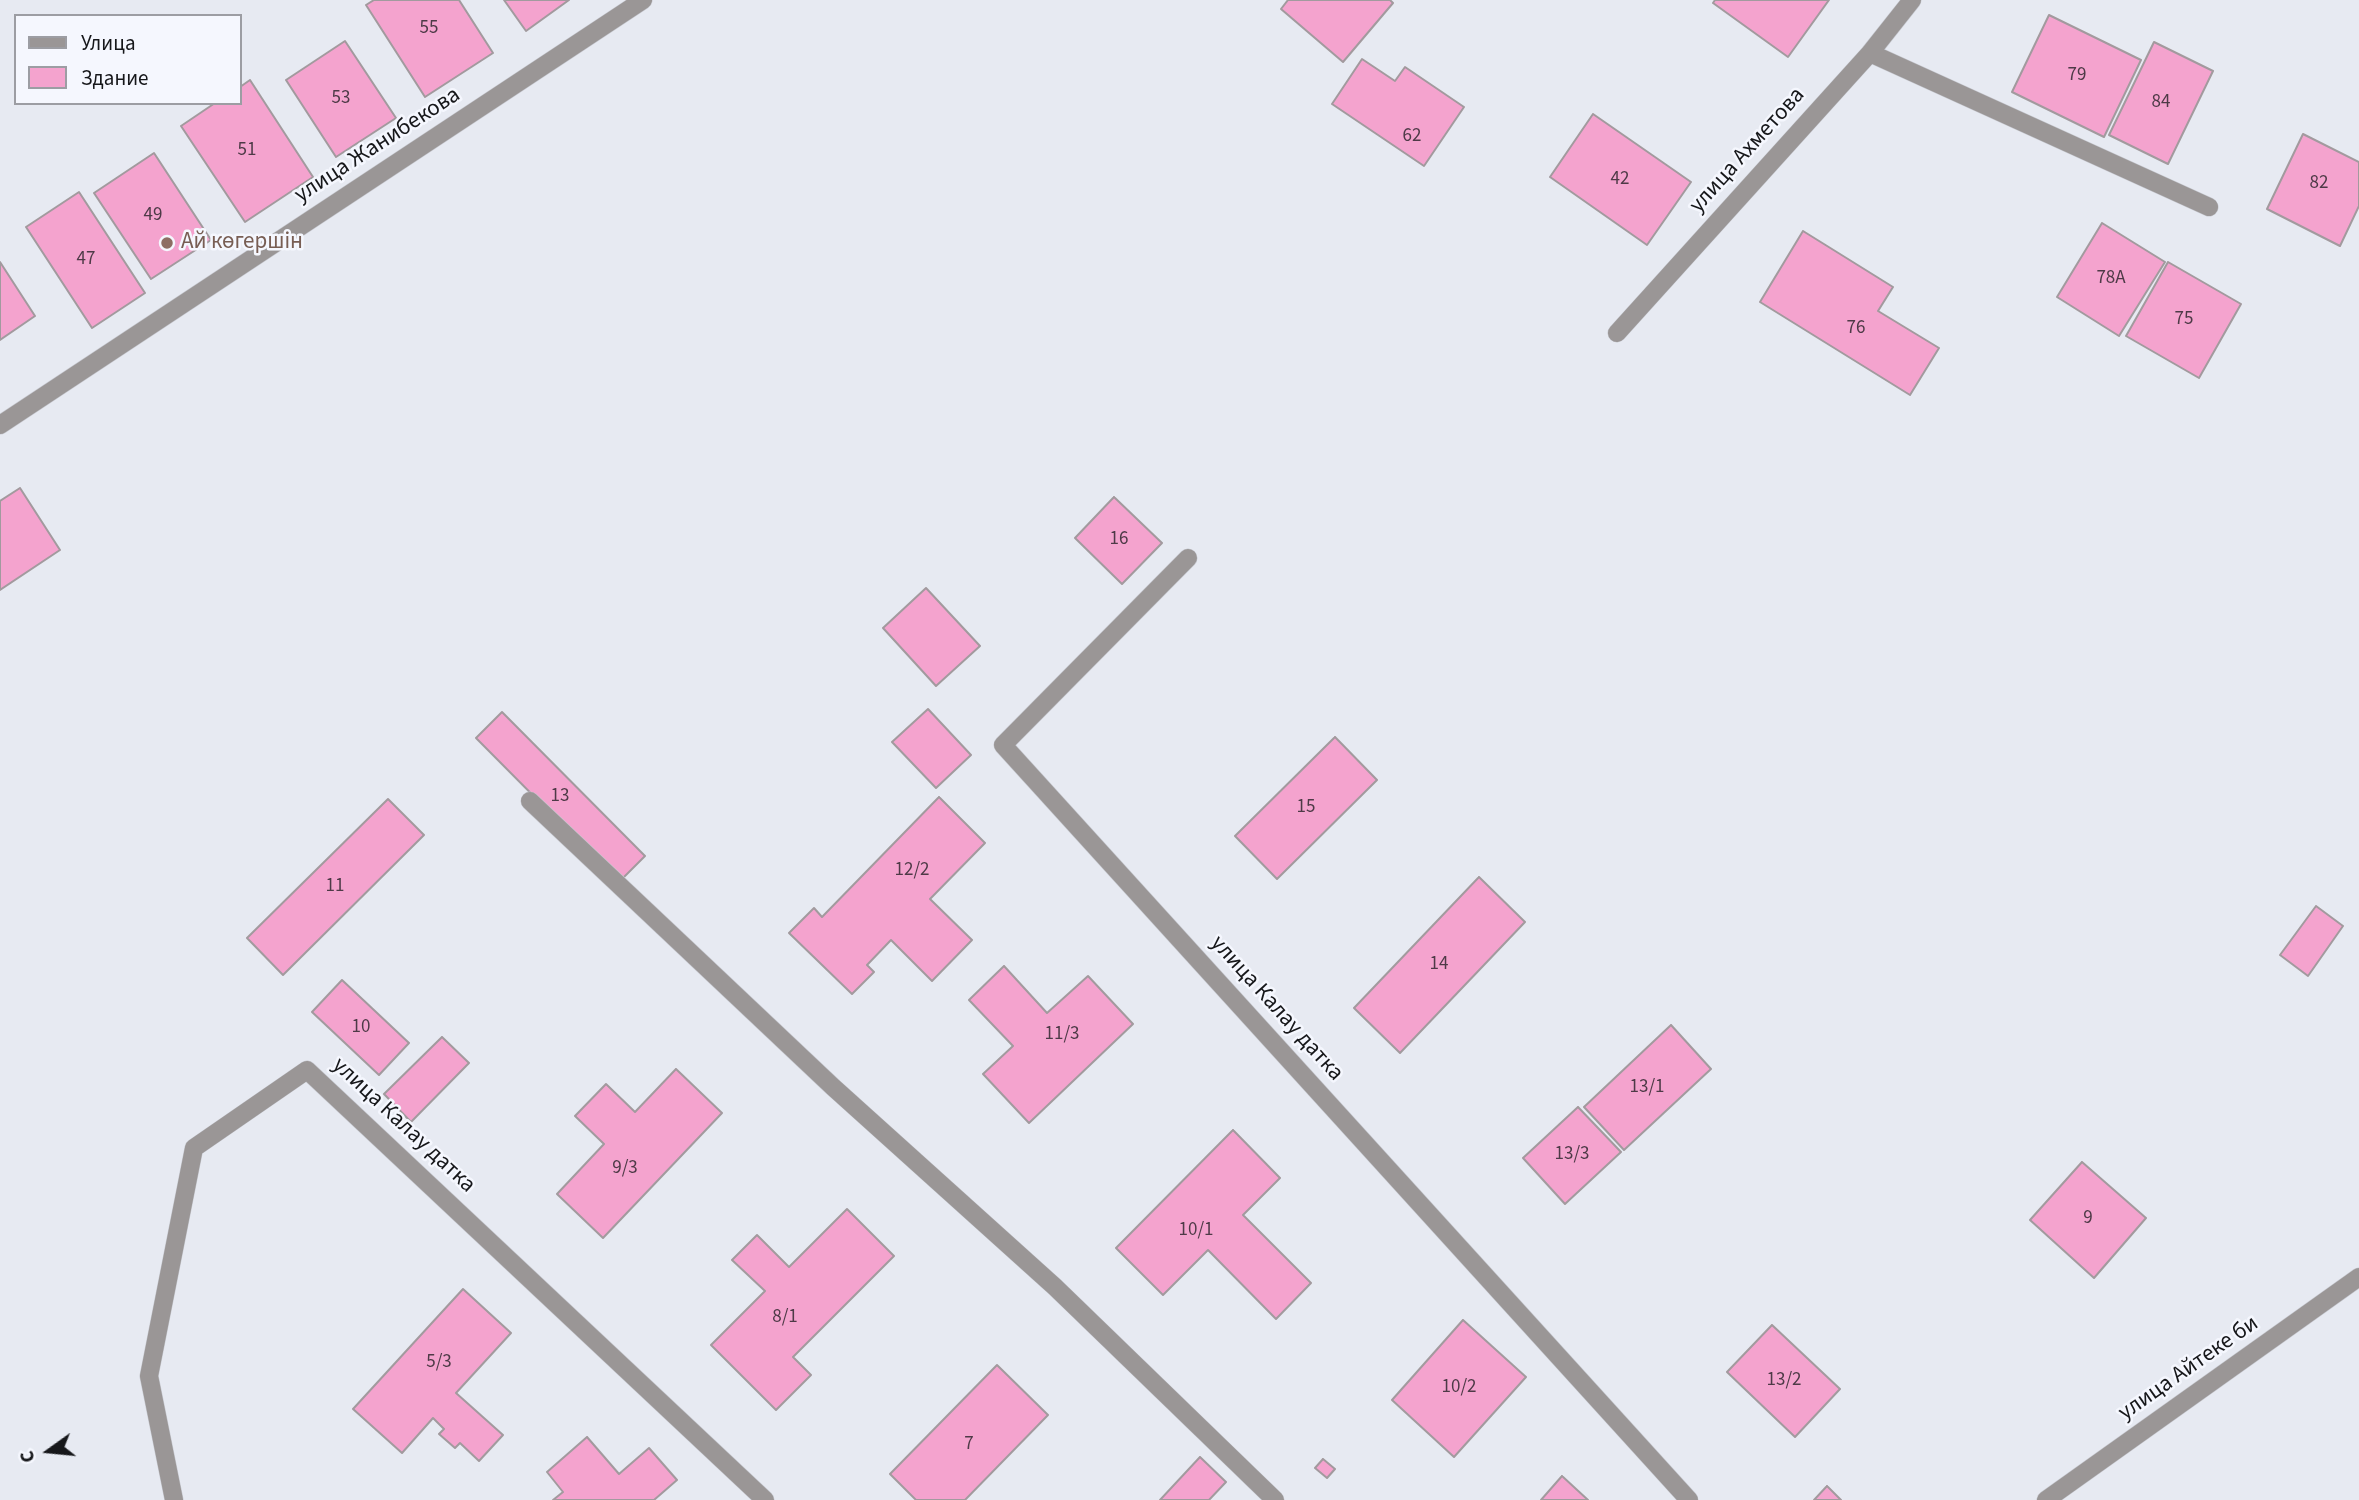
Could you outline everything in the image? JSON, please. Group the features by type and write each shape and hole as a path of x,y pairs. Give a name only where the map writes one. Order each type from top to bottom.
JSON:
{"street":[{"name":"улица Жанибекова","path":"0,425 643,0"},
{"name":"улица Ахметова","path":"1617,332 1870,52 1912,0"},
{"path":"1870,52 2210,207"},
{"name":"улица Калау датка","path":"1188,558 1003,745 1689,1500"},
{"path":"530,801 833,1087 1055,1287 1275,1500"},
{"name":"улица Калау датка","path":"174,1500 149,1376 194,1148 307,1070 765,1500"},
{"name":"улица Айтеке би","path":"2046,1500 2359,1277"}],"building":[{"path":"374,0 459,0 493,53 425,97 366,5"},
{"path":"504,0 569,0 526,31"},
{"path":"1288,0 1390,0 1393,3 1343,62 1281,9"},
{"path":"1715,0 1829,0 1788,57 1713,3"},
{"path":"2049,15 2141,60 2104,137 2012,92"},
{"path":"345,41 396,118 336,157 286,80"},
{"path":"2154,42 2213,71 2168,164 2109,135"},
{"path":"1362,59 1395,81 1405,67 1464,107 1424,166 1332,104"},
{"path":"250,80 313,177 245,222 181,126 212,105 242,105 242,86"},
{"path":"1593,114 1691,182 1647,245 1550,177"},
{"path":"2303,134 2359,162 2359,206 2340,246 2267,209"},
{"path":"154,153 211,240 151,279 94,193"},
{"path":"79,192 145,293 92,328 26,227"},
{"path":"2102,223 2165,262 2119,336 2057,297"},
{"path":"1803,231 1893,287 1878,311 1939,348 1910,395 1760,302"},
{"path":"0,262 35,316 0,340"},
{"path":"2168,262 2241,304 2199,378 2126,336"},
{"path":"20,488 60,550 0,590 0,501"},
{"path":"1114,497 1162,543 1122,584 1075,538"},
{"path":"926,588 980,646 936,686 883,628"},
{"path":"928,709 971,755 936,788 892,742"},
{"path":"502,712 645,856 619,882 476,738"},
{"path":"1335,737 1377,780 1277,879 1235,836"},
{"path":"939,797 985,843 930,899 972,940 932,981 891,940 867,965 874,972 852,994 789,933 814,908 822,917"},
{"path":"388,799 424,835 283,975 247,938"},
{"path":"1479,877 1525,922 1400,1053 1354,1008"},
{"path":"2316,906 2343,926 2308,976 2280,955"},
{"path":"1004,966 1047,1013 1088,976 1133,1024 1029,1123 983,1074 1013,1046 969,1000"},
{"path":"342,980 409,1043 379,1075 312,1012"},
{"path":"1671,1025 1711,1069 1624,1150 1584,1107"},
{"path":"442,1037 469,1063 411,1122 384,1094"},
{"path":"676,1069 722,1113 603,1238 557,1194 604,1144 575,1116 606,1084 635,1112"},
{"path":"1578,1107 1621,1152 1565,1204 1523,1158"},
{"path":"1233,1130 1280,1178 1243,1215 1311,1283 1276,1319 1208,1250 1163,1295 1116,1248"},
{"path":"2082,1162 2146,1218 2094,1278 2030,1220"},
{"path":"847,1209 894,1256 793,1357 811,1375 776,1410 711,1345 765,1291 732,1260 757,1235 789,1267"},
{"path":"463,1289 511,1333 456,1393 503,1435 479,1461 460,1443 455,1448 439,1434 444,1429 433,1418 402,1453 353,1409"},
{"path":"1463,1320 1526,1377 1454,1457 1392,1400"},
{"path":"1772,1325 1840,1389 1795,1437 1727,1372"},
{"path":"997,1365 1048,1415 965,1500 916,1500 890,1474"},
{"path":"587,1437 619,1474 649,1448 677,1480 654,1500 553,1500 563,1492 547,1472"},
{"path":"1200,1457 1226,1482 1209,1500 1160,1500"},
{"path":"1323,1459 1335,1469 1327,1478 1315,1468"},
{"path":"1562,1476 1588,1500 1541,1500"},
{"path":"1827,1486 1841,1500 1814,1500"}],"place":[{"name":"Ай көгершін","path":"167,243"}]}
